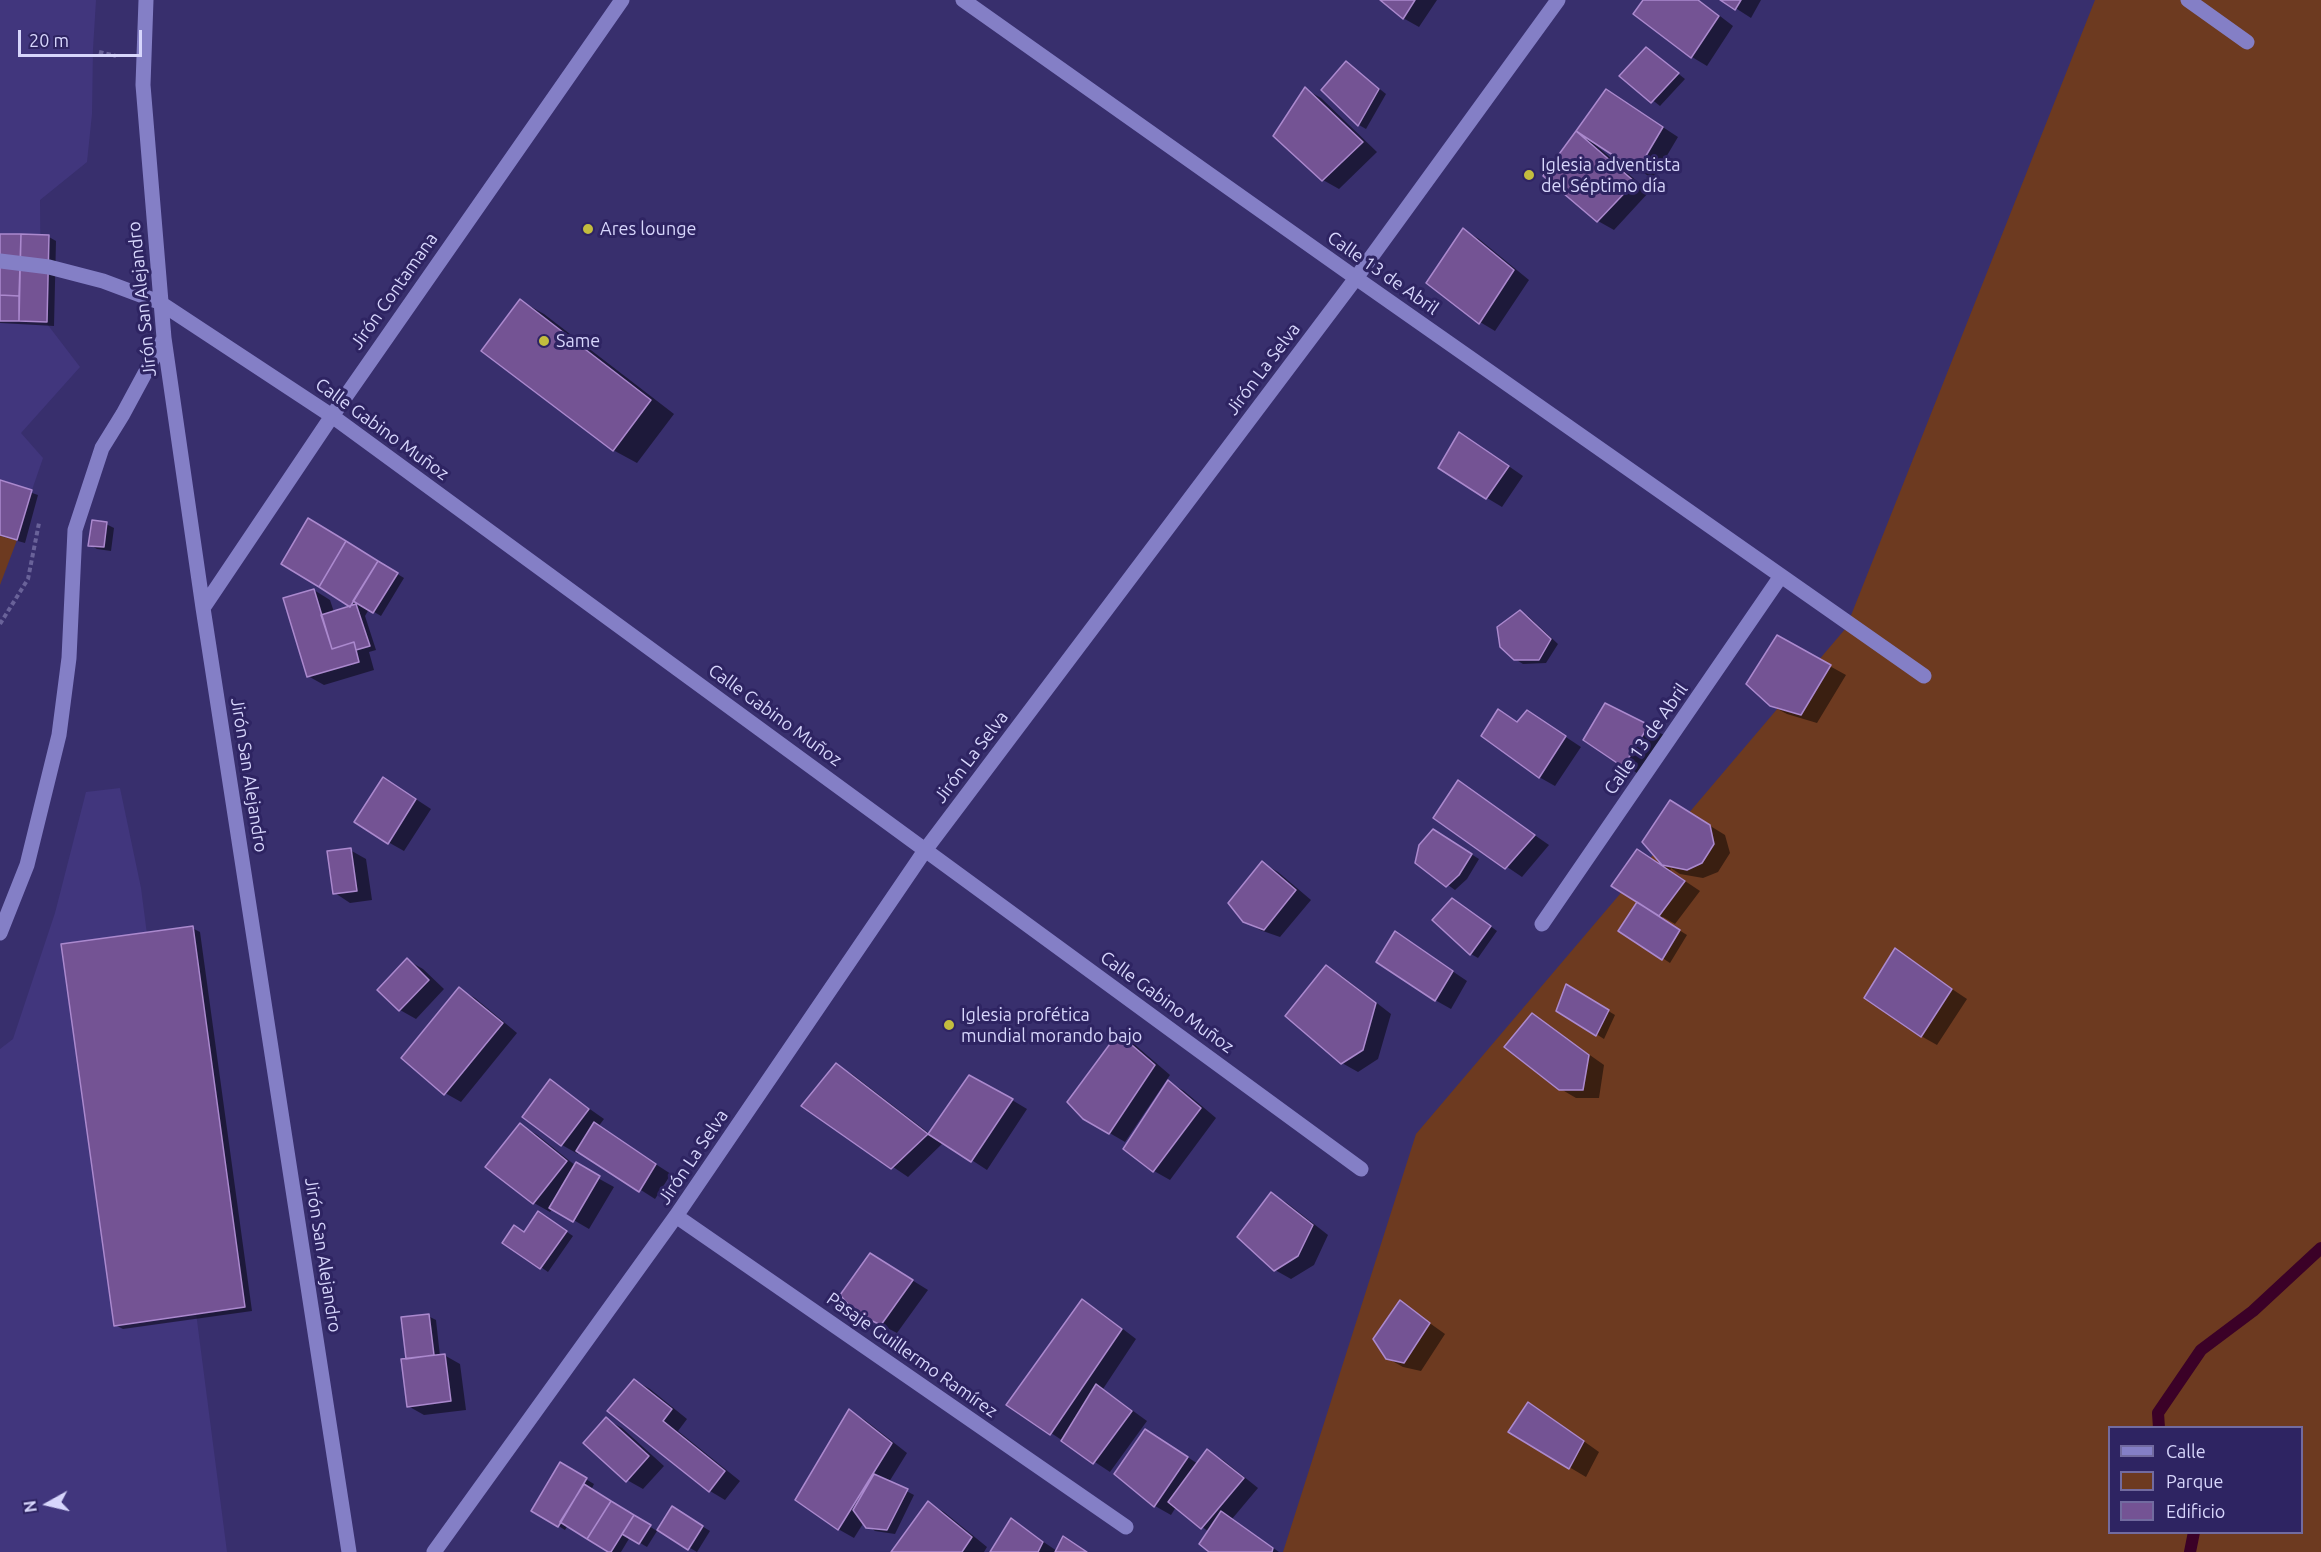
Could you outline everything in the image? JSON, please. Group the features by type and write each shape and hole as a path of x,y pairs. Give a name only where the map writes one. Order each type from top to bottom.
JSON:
{"street":[{"name":"Jirón San Alejandro","path":"146,0 143,85 159,302 203,608 349,1552"},
{"name":"Jirón Contamana","path":"203,608 332,416 622,0"},
{"name":"Calle 13 de Abril","path":"963,0 1356,279 1924,676"},
{"name":"Jirón La Selva","path":"434,1552 676,1216 926,849 1356,279 1558,0"},
{"path":"2188,0 2247,42"},
{"name":"Calle Gabino Muñoz","path":"0,261 49,267 93,278 159,302 332,416 1361,1169"},
{"path":"0,933 27,864 59,735 69,658 75,530 102,448 164,338"},
{"name":"Calle 13 de Abril","path":"1542,924 1781,576"},
{"name":"Pasaje Guillermo Ramírez","path":"676,1216 1126,1527"}],"path":[{"path":"99,52 121,58"},
{"path":"0,624 28,579 39,523"}],"shaded area":[{"path":"0,0 96,0 92,114 87,162 40,200 41,316 80,367 21,433 43,458 32,490 0,480"},
{"path":"120,788 141,888 227,1552 0,1552 0,1049 13,1039 55,913 86,792"}],"green space":[{"path":"2095,0 2321,0 2321,1552 1283,1552 1416,1134 1846,628"},
{"path":"0,535 17,540 0,585"}],"building":[{"path":"1380,0 1415,0 1403,19"},
{"path":"1643,0 1698,0 1719,16 1691,58 1633,14"},
{"path":"1720,0 1741,0 1735,10"},
{"path":"1646,47 1679,73 1651,103 1619,76"},
{"path":"1346,61 1379,89 1358,126 1321,90"},
{"path":"1305,87 1363,142 1322,181 1273,136"},
{"path":"1606,89 1663,127 1637,171 1576,131"},
{"path":"1576,131 1635,182 1597,222 1543,176"},
{"path":"1463,228 1514,270 1479,324 1426,283"},
{"path":"0,234 21,234 19,296 0,295"},
{"path":"21,234 49,235 47,322 19,321"},
{"path":"0,295 19,296 19,321 0,321"},
{"path":"520,299 651,400 613,451 481,351"},
{"path":"1459,432 1509,466 1486,499 1438,468"},
{"path":"0,480 32,490 17,540 0,535"},
{"path":"308,518 346,541 319,587 281,564"},
{"path":"92,520 107,522 104,547 88,546"},
{"path":"346,541 378,561 350,607 319,587"},
{"path":"378,561 398,573 373,613 353,601"},
{"path":"314,589 332,649 354,642 359,662 307,677 283,598"},
{"path":"356,604 370,646 356,650 354,642 332,649 321,615"},
{"path":"1520,610 1551,639 1539,660 1514,660 1500,647 1497,627"},
{"path":"1777,635 1831,665 1801,715 1770,706 1746,684"},
{"path":"1605,703 1649,725 1623,767 1583,740"},
{"path":"1498,709 1517,722 1527,710 1566,736 1539,778 1481,736"},
{"path":"383,777 416,799 388,844 354,822"},
{"path":"1458,780 1535,835 1505,869 1433,818"},
{"path":"1670,800 1710,825 1714,844 1702,863 1687,870 1662,865 1642,842"},
{"path":"1433,829 1472,854 1459,875 1446,887 1415,863 1419,845"},
{"path":"351,848 357,891 333,894 327,851"},
{"path":"1637,849 1685,881 1659,916 1611,886"},
{"path":"1262,861 1296,890 1264,930 1243,922 1228,903"},
{"path":"1452,898 1491,926 1470,955 1432,920"},
{"path":"1637,902 1680,930 1662,960 1618,931"},
{"path":"193,926 245,1307 114,1326 61,944"},
{"path":"1395,931 1453,971 1435,1001 1376,962"},
{"path":"1895,948 1952,989 1921,1037 1864,998"},
{"path":"407,958 429,980 399,1011 377,990"},
{"path":"1326,965 1376,1003 1363,1050 1341,1064 1285,1016"},
{"path":"1566,984 1609,1010 1596,1036 1556,1011"},
{"path":"459,987 503,1023 444,1095 401,1058"},
{"path":"1532,1013 1589,1055 1583,1090 1559,1090 1504,1047"},
{"path":"1118,1033 1155,1065 1109,1134 1083,1119 1067,1102"},
{"path":"836,1063 928,1134 891,1169 801,1106"},
{"path":"969,1075 1013,1099 971,1162 928,1134"},
{"path":"550,1079 589,1109 561,1146 522,1117"},
{"path":"1168,1080 1201,1108 1153,1172 1123,1149"},
{"path":"594,1122 656,1164 639,1192 576,1151"},
{"path":"520,1123 567,1161 533,1204 485,1167"},
{"path":"576,1162 600,1176 573,1222 549,1208"},
{"path":"1271,1192 1313,1225 1298,1256 1274,1271 1237,1237"},
{"path":"538,1211 567,1231 540,1269 502,1243 514,1225 524,1232"},
{"path":"870,1253 913,1280 881,1325 857,1314 840,1295"},
{"path":"1082,1299 1122,1329 1050,1435 1006,1405"},
{"path":"1400,1300 1430,1323 1404,1363 1386,1359 1373,1339"},
{"path":"429,1314 434,1355 406,1359 401,1317"},
{"path":"445,1354 451,1401 407,1407 401,1359"},
{"path":"634,1379 672,1409 663,1421 725,1471 709,1492 607,1411"},
{"path":"1096,1384 1132,1411 1093,1464 1061,1441"},
{"path":"1528,1402 1584,1441 1569,1469 1508,1432"},
{"path":"849,1409 892,1443 838,1530 795,1500"},
{"path":"606,1417 649,1456 626,1482 583,1443"},
{"path":"1145,1429 1188,1457 1154,1507 1114,1474"},
{"path":"1207,1449 1244,1478 1201,1529 1168,1502"},
{"path":"560,1462 587,1478 558,1527 531,1511"},
{"path":"874,1474 908,1489 887,1530 866,1528 853,1510"},
{"path":"584,1484 611,1501 587,1539 560,1522"},
{"path":"611,1501 634,1515 611,1552 608,1552 587,1539"},
{"path":"928,1501 972,1537 962,1552 891,1552"},
{"path":"672,1506 703,1526 688,1550 657,1530"},
{"path":"1221,1511 1273,1548 1272,1552 1209,1552 1199,1544"},
{"path":"634,1515 651,1525 639,1544 622,1534"},
{"path":"1011,1518 1043,1542 1038,1552 990,1552"},
{"path":"1063,1536 1087,1552 1055,1552"}],"waterway":[{"path":"2159,1426 2158,1413 2201,1350 2253,1311 2321,1248"},
{"path":"2190,1552 2194,1534"}],"place":[{"name":"Iglesia adventista del Séptimo día","path":"1529,175"},
{"name":"Ares lounge","path":"588,229"},
{"name":"Same","path":"544,341"},
{"name":"Iglesia profética mundial morando bajo","path":"949,1025"}]}
